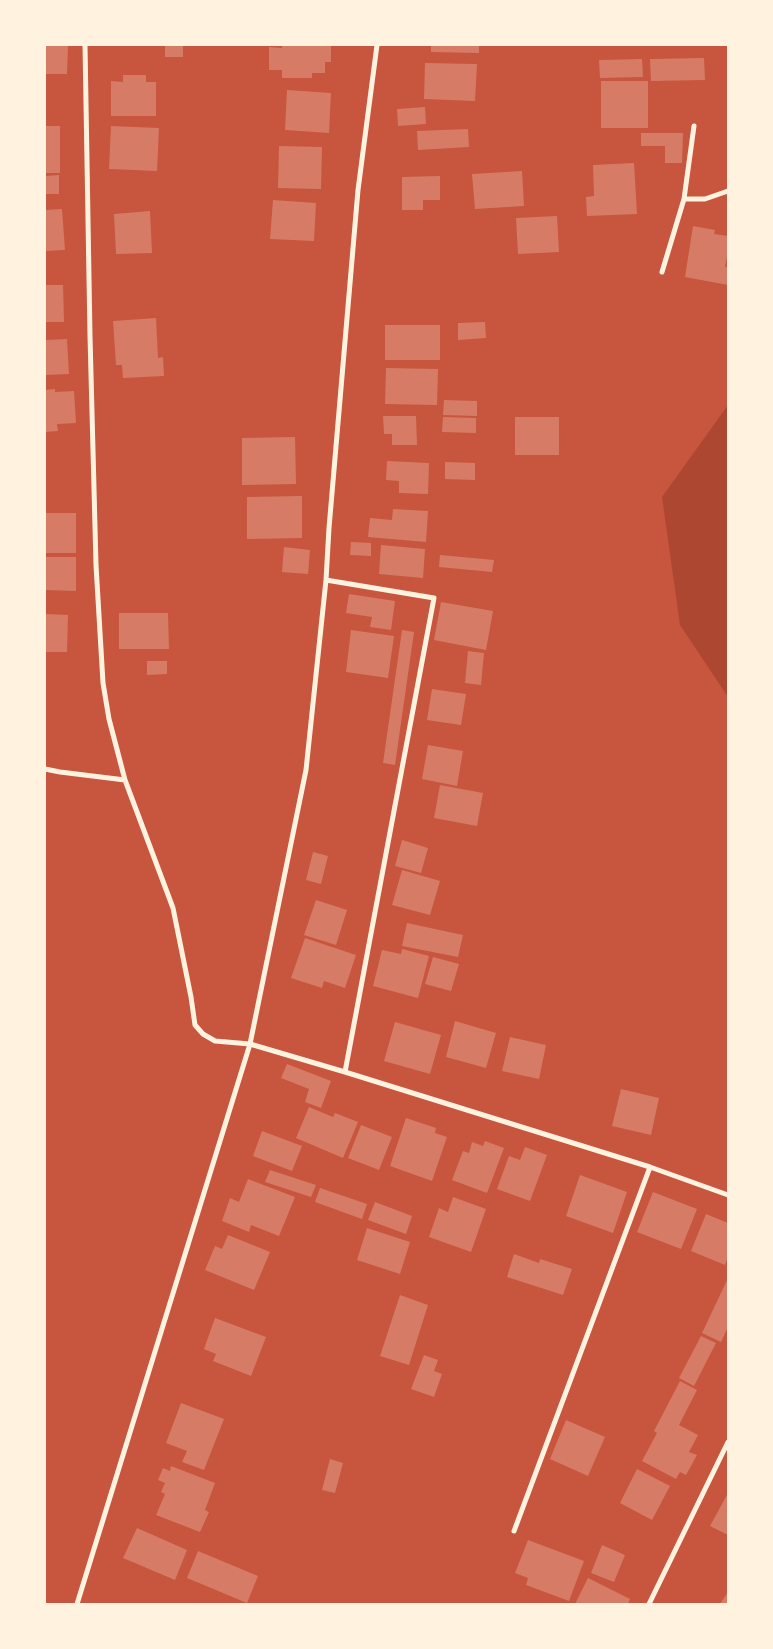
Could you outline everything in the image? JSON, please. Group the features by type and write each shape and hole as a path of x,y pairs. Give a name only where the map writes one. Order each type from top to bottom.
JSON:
{"street":[{"path":"85,45 96,565 103,683 109,719 125,780 172,908 195,1025 203,1034 215,1041 250,1044 345,1072 650,1167 728,1195"},
{"path":"77,1604 250,1044 306,770 326,580 328,528 358,190 377,45"},
{"path":"662,272 684,199 694,126"},
{"path":"684,199 705,199 728,191"},
{"path":"326,580 434,598 345,1072"},
{"path":"45,769 125,780"},
{"path":"514,1531 650,1167"},
{"path":"649,1604 728,1442"}],"shaded area":[{"path":"728,405 728,697 680,625 662,497"}],"building":[{"path":"45,45 68,45 67,74 45,74"},
{"path":"165,45 183,45 183,57 165,57"},
{"path":"282,45 331,45 331,62 325,62 325,73 312,73 312,78 282,78 282,70 269,70 269,47 282,48"},
{"path":"431,45 479,45 479,53 431,52"},
{"path":"704,58 705,80 651,81 650,59"},
{"path":"642,59 643,77 600,78 599,60"},
{"path":"425,63 477,64 475,101 424,99"},
{"path":"123,75 146,75 146,82 156,82 156,116 111,116 111,81 123,82"},
{"path":"601,81 648,81 648,128 601,128"},
{"path":"287,90 331,93 329,133 285,130"},
{"path":"425,107 426,124 398,126 397,109"},
{"path":"45,126 60,126 60,173 45,173"},
{"path":"111,126 159,128 157,171 109,169"},
{"path":"468,129 469,147 418,150 417,131"},
{"path":"641,133 683,133 682,163 665,163 665,146 641,146"},
{"path":"279,146 322,147 321,189 278,188"},
{"path":"634,163 637,214 587,216 586,197 594,196 593,165"},
{"path":"522,171 524,206 475,209 472,174"},
{"path":"59,175 59,194 45,194 45,176"},
{"path":"440,176 440,200 423,200 423,210 402,210 402,177"},
{"path":"273,200 316,203 314,241 270,239"},
{"path":"62,209 65,250 45,251 45,210"},
{"path":"150,211 152,253 116,254 114,214"},
{"path":"557,216 559,252 518,254 516,218"},
{"path":"693,226 715,230 714,234 728,236 725,267 728,267 728,285 685,277"},
{"path":"45,285 63,285 64,322 45,322"},
{"path":"156,318 158,358 163,357 164,376 123,378 122,365 116,365 113,321"},
{"path":"485,322 486,338 458,340 458,323"},
{"path":"385,325 440,325 440,360 385,360"},
{"path":"67,339 69,374 45,375 45,340"},
{"path":"386,368 438,369 437,405 385,404"},
{"path":"55,389 55,392 74,391 76,423 57,424 58,431 45,432 45,390"},
{"path":"444,400 477,401 477,416 443,415"},
{"path":"383,416 416,416 417,445 392,445 392,434 384,434"},
{"path":"443,417 476,418 476,433 442,432"},
{"path":"515,417 559,417 559,455 515,455"},
{"path":"295,437 296,484 242,485 242,438"},
{"path":"387,461 429,463 428,494 399,493 399,481 386,480"},
{"path":"445,462 475,463 475,480 445,479"},
{"path":"302,496 302,538 247,539 247,497"},
{"path":"393,509 428,511 426,542 368,537 370,518 392,520"},
{"path":"45,513 76,513 76,553 45,553"},
{"path":"351,542 371,543 371,556 350,555"},
{"path":"381,545 425,549 423,578 379,574"},
{"path":"284,547 310,550 308,574 282,572"},
{"path":"440,555 494,560 492,572 439,567"},
{"path":"45,557 76,557 76,591 45,590"},
{"path":"349,594 395,601 391,630 370,627 372,617 346,613"},
{"path":"441,602 493,611 486,650 434,640"},
{"path":"119,613 168,613 169,649 119,649"},
{"path":"45,614 68,615 67,652 45,652"},
{"path":"351,630 394,636 388,678 346,672"},
{"path":"402,630 414,632 395,765 383,763"},
{"path":"468,651 484,653 481,685 465,683"},
{"path":"147,661 167,661 167,674 147,675"},
{"path":"432,689 466,694 461,725 427,720"},
{"path":"428,745 463,751 457,786 422,779"},
{"path":"440,785 483,793 477,826 434,818"},
{"path":"402,840 428,848 421,873 395,866"},
{"path":"313,852 328,856 321,884 306,880"},
{"path":"402,870 440,881 430,915 392,905"},
{"path":"316,900 347,910 336,945 304,935"},
{"path":"407,923 463,935 458,957 402,946"},
{"path":"305,938 356,955 345,988 324,981 322,988 291,978"},
{"path":"402,949 429,956 418,998 373,986 382,950 401,954"},
{"path":"433,957 459,964 451,991 425,984"},
{"path":"455,1021 496,1033 486,1068 446,1057"},
{"path":"395,1022 441,1035 430,1074 384,1061"},
{"path":"510,1037 546,1045 539,1079 502,1071"},
{"path":"287,1064 331,1081 321,1108 305,1102 309,1089 281,1078"},
{"path":"621,1089 659,1098 651,1135 612,1126"},
{"path":"309,1107 333,1117 335,1113 358,1122 343,1158 296,1138"},
{"path":"406,1118 436,1128 435,1133 447,1137 432,1181 390,1166"},
{"path":"361,1125 392,1137 379,1170 348,1158"},
{"path":"262,1131 302,1146 292,1171 253,1156"},
{"path":"485,1141 504,1148 487,1193 452,1180 463,1151 469,1153 472,1142 483,1146"},
{"path":"525,1147 547,1155 530,1201 497,1189 509,1156 520,1160"},
{"path":"270,1170 316,1185 311,1197 265,1182"},
{"path":"580,1175 627,1192 613,1233 566,1216"},
{"path":"248,1179 295,1197 279,1236 251,1225 249,1232 222,1221 230,1198 239,1202"},
{"path":"320,1188 367,1204 362,1219 315,1202"},
{"path":"653,1192 697,1209 681,1249 637,1232"},
{"path":"453,1197 486,1209 471,1252 429,1237 439,1208 448,1212"},
{"path":"375,1202 412,1216 406,1234 368,1220"},
{"path":"706,1214 728,1223 728,1257 725,1265 691,1251"},
{"path":"367,1228 410,1242 400,1274 357,1260"},
{"path":"228,1235 270,1252 254,1290 205,1270 215,1246 222,1249"},
{"path":"514,1254 539,1263 540,1259 572,1269 563,1295 507,1277"},
{"path":"728,1278 728,1327 721,1342 702,1333"},
{"path":"400,1295 428,1305 409,1365 380,1356"},
{"path":"215,1318 266,1337 251,1376 213,1361 216,1354 204,1349"},
{"path":"701,1336 716,1343 694,1386 679,1378"},
{"path":"424,1355 438,1360 434,1371 442,1374 434,1397 411,1389"},
{"path":"680,1381 697,1390 679,1425 698,1435 689,1452 697,1455 686,1475 680,1472 676,1479 642,1461 657,1433 654,1431"},
{"path":"181,1403 224,1419 204,1470 182,1462 187,1451 166,1443"},
{"path":"566,1420 605,1437 588,1476 550,1459"},
{"path":"330,1459 343,1463 335,1493 322,1490"},
{"path":"171,1466 215,1483 205,1510 209,1512 200,1532 156,1515 165,1494 161,1492 165,1483 158,1480 163,1468 170,1471"},
{"path":"637,1469 670,1486 652,1520 620,1503"},
{"path":"728,1493 728,1535 710,1526"},
{"path":"137,1528 187,1550 175,1580 123,1558"},
{"path":"528,1540 584,1561 569,1601 526,1585 528,1578 515,1573"},
{"path":"602,1545 625,1555 614,1582 591,1573"},
{"path":"198,1551 258,1576 247,1603 187,1578"},
{"path":"588,1578 630,1599 628,1604 575,1604"},
{"path":"728,1592 728,1604 720,1604"}]}
